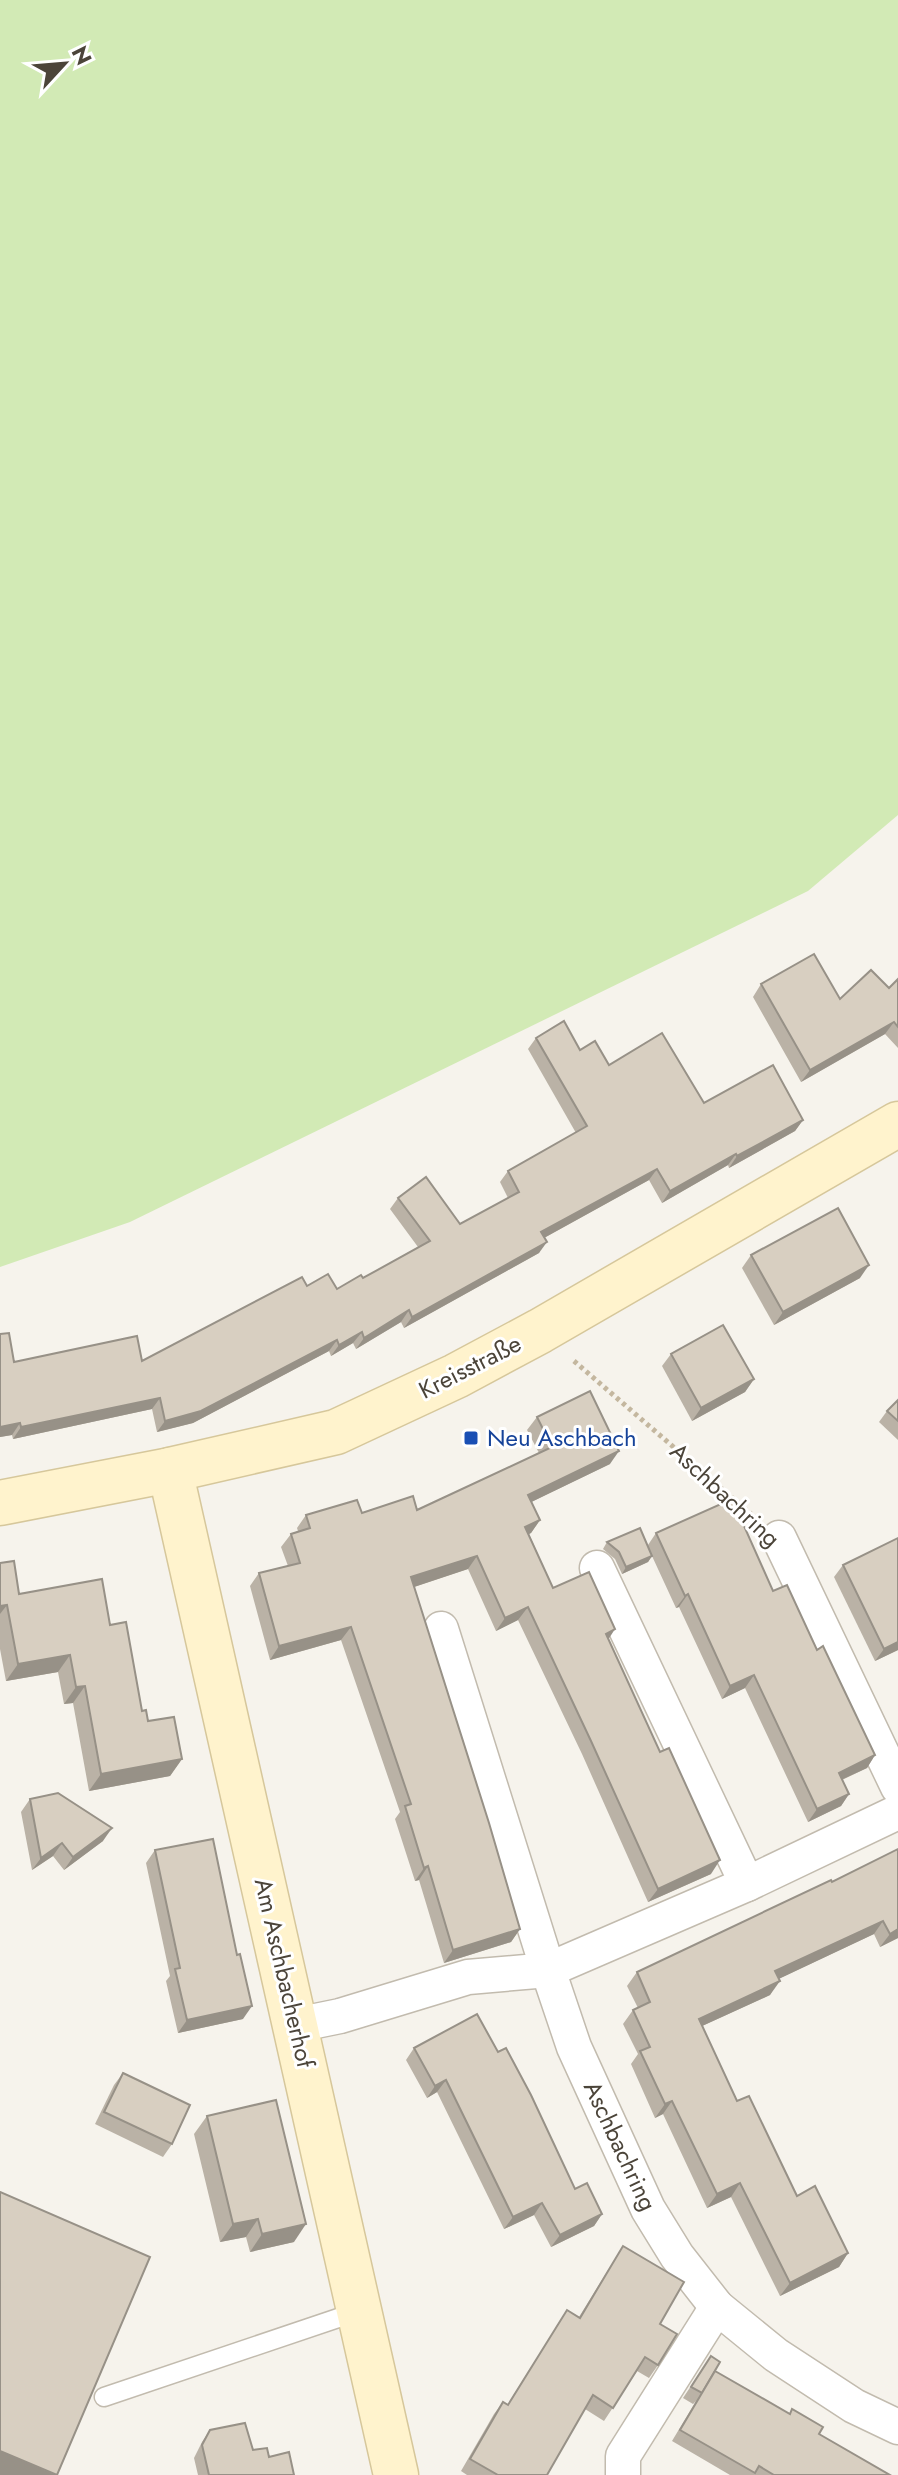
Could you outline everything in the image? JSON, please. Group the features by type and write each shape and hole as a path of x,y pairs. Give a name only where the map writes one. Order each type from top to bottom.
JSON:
{"street":[{"name":"Kreisstraße","path":"0,1503 170,1470 336,1432 456,1376 540,1331 898,1124"},
{"name":"Am Aschbacherhof","path":"170,1470 396,2475"},
{"name":"Aschbachring","path":"779,1538 898,1787"},
{"path":"597,1568 747,1884"},
{"name":"Aschbachring","path":"441,1629 574,2047 648,2209 677,2256 717,2307 776,2355 815,2381 854,2406 898,2427"},
{"path":"296,2025 340,2016 468,1977 548,1970 747,1884 898,1812"},
{"path":"623,2475 623,2456 717,2307"}],"lane":[{"path":"104,2397 359,2311"}],"path":[{"name":"Aschbachring","path":"540,1331 779,1538"}],"green space":[{"path":"0,0 898,0 898,815 808,891 130,1222 0,1267"}],"building":[{"path":"814,954 840,999 871,970 889,988 898,979 898,1027 894,1022 810,1070 761,984"},
{"path":"564,1021 580,1050 595,1041 609,1065 662,1033 704,1103 773,1065 803,1120 670,1191 657,1169 541,1232 547,1242 412,1317 409,1310 364,1338 362,1332 339,1345 337,1340 201,1411 165,1421 160,1398 21,1427 20,1423 0,1427 0,1334 9,1333 14,1362 137,1336 142,1361 302,1277 307,1286 328,1274 337,1289 430,1241 398,1198 426,1177 460,1224 519,1192 508,1171 587,1126 536,1038"},
{"path":"838,1208 869,1265 783,1312 751,1255"},
{"path":"723,1325 754,1379 701,1408 671,1354"},
{"path":"590,1391 619,1451 528,1495 540,1520 525,1527 553,1588 589,1572 615,1629 606,1634 660,1752 669,1748 720,1860 658,1889 528,1607 505,1618 477,1556 411,1577 520,1929 453,1950 428,1866 424,1868 405,1806 411,1804 351,1627 279,1646 259,1573 300,1563 291,1534 310,1528 306,1515 357,1500 362,1513 413,1496 417,1510 552,1447 537,1417"},
{"path":"898,1400 898,1421 887,1411"},
{"path":"732,1499 773,1591 787,1585 817,1650 823,1646 875,1755 839,1773 849,1794 817,1809 754,1675 730,1686 656,1533"},
{"path":"640,1528 652,1556 626,1567 619,1552 607,1542"},
{"path":"898,1538 898,1642 884,1649 843,1565"},
{"path":"14,1561 19,1594 102,1579 110,1625 126,1622 142,1711 146,1710 148,1721 174,1717 182,1759 101,1774 85,1686 76,1687 70,1655 18,1664 7,1605 0,1606 0,1563"},
{"path":"58,1793 112,1828 73,1857 62,1843 41,1858 30,1799"},
{"path":"213,1839 237,1955 240,1954 252,2006 187,2020 175,1969 180,1968 155,1850"},
{"path":"898,1849 898,1929 890,1934 883,1921 775,1971 780,1981 699,2019 737,2101 749,2096 797,2196 815,2186 848,2253 790,2283 740,2183 717,2194 672,2101 665,2104 640,2051 650,2047 633,2010 650,2002 637,1972"},
{"path":"477,2014 498,2052 506,2048 575,2189 587,2183 602,2214 560,2235 542,2203 513,2217 446,2080 435,2086 414,2048"},
{"path":"123,2073 190,2105 172,2144 104,2112"},
{"path":"276,2100 306,2224 262,2234 258,2219 233,2224 207,2116"},
{"path":"0,2192 150,2257 57,2475 0,2451"},
{"path":"623,2246 684,2282 660,2324 677,2334 658,2365 645,2357 613,2408 593,2395 547,2475 498,2475 470,2459 503,2402 508,2405 567,2310 580,2318"},
{"path":"711,2356 720,2362 702,2393 691,2387"},
{"path":"715,2371 790,2414 792,2409 823,2427 819,2434 890,2475 774,2475 759,2466 755,2473 680,2430"},
{"path":"245,2423 253,2450 267,2448 269,2457 289,2452 294,2475 209,2475 202,2445 210,2430"}],"place":[{"name":"Neu Aschbach","path":"471,1438"}]}
